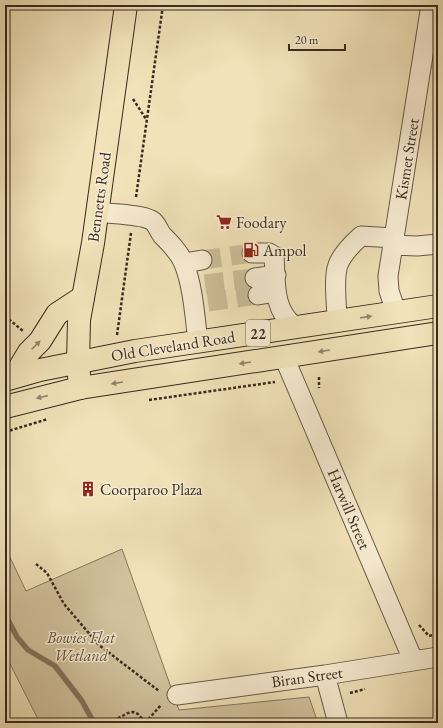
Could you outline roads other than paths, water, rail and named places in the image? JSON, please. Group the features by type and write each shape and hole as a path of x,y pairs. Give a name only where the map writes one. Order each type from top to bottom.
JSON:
{"main road":[{"name":"Bennetts Road","path":"80,388 78,362 79,320 97,212 126,5"},
{"path":"10,379 29,352 40,341 58,314 83,297"},
{"name":"Old Cleveland Road","path":"10,379 40,370 135,351 438,306"},
{"name":"Old Cleveland Road","path":"5,407 80,388 438,333"}],"street":[{"name":"Kismet Street","path":"396,312 388,283 393,242 431,5"},
{"path":"97,212 133,216 152,220 171,244 193,261 199,294 198,342"},
{"path":"337,321 336,274 338,264 352,244 362,236 417,246 438,244"},
{"path":"252,253 269,253 274,256 266,285 281,312 288,322 295,327"},
{"name":"Harwill Street","path":"284,357 413,660"},
{"name":"Biran Street","path":"172,696 325,675 438,657"},
{"path":"325,675 338,723"}],"waterway":[{"path":"5,614 17,637 28,650 55,666 82,701 94,723"}],"tunnel":[{"path":"202,260 252,253"},
{"path":"205,284 255,278"},
{"path":"208,302 258,295"}],"place":[{"name":"Foodary","path":"224,222"},
{"name":"Ampol","path":"251,250"},
{"name":"Coorparoo Plaza","path":"88,489"}],"park label":[{"name":"Bowies Flat Wetland","path":"81,646"}]}
